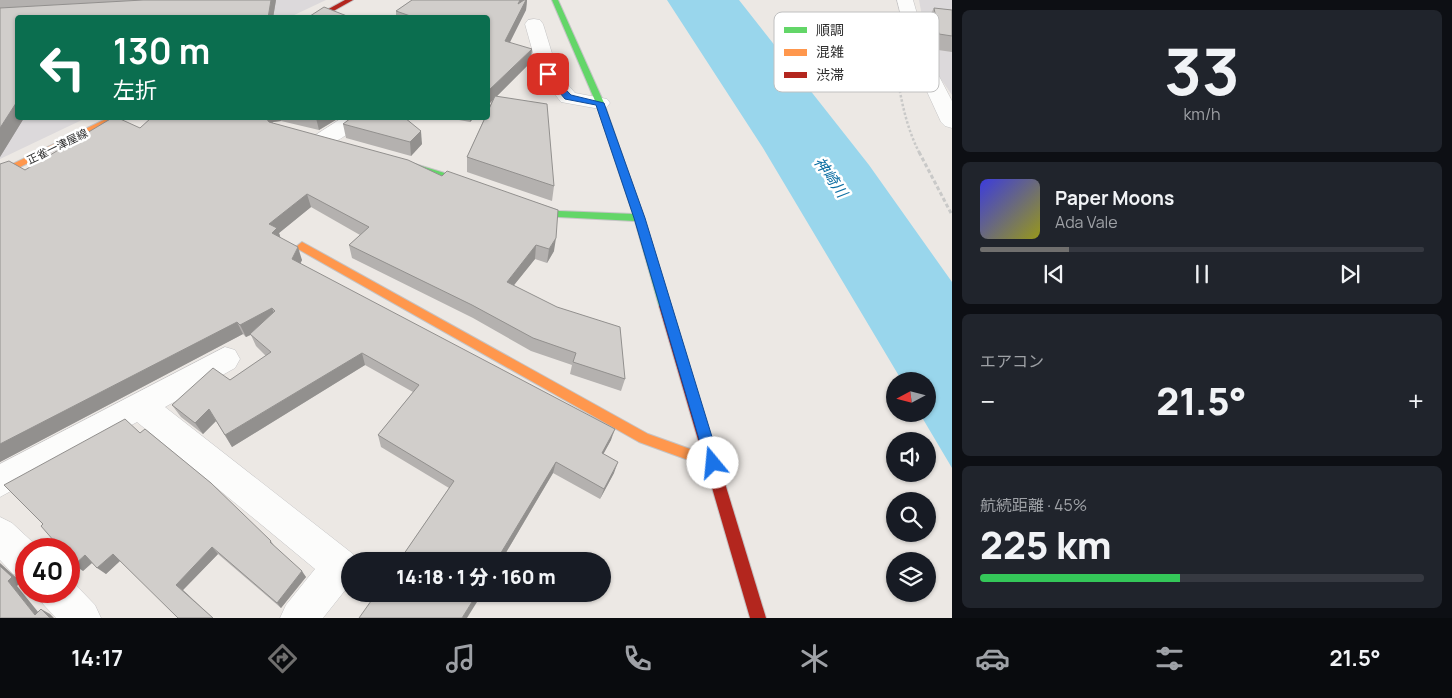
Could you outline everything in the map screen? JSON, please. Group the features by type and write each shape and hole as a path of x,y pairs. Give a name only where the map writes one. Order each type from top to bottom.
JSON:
{"street":[{"path":"321,15 350,0"},
{"path":"555,0 600,103 640,218 758,618"},
{"path":"534,24 548,74 568,98 600,103"},
{"path":"937,92 952,122"},
{"name":"正雀一津屋線","path":"0,174 110,120"},
{"path":"326,142 353,120"},
{"path":"388,159 444,174 488,190"},
{"path":"514,199 558,214 640,218"},
{"path":"302,246 644,438 713,463"},
{"path":"0,481 225,359"},
{"path":"139,405 340,567 299,618"},
{"path":"0,535 15,550"},
{"path":"68,603 82,618"}],"path":[{"path":"900,92 914,143 952,215"}],"shaded area":[{"path":"0,0 326,0 294,15 15,15 15,120 82,120 0,159"},
{"path":"919,0 952,0 952,95 939,76 939,12 921,12"}],"water":[{"name":"神崎川","path":"667,0 739,0 774,44 774,92 811,92 869,165 952,282 952,468 936,441 936,432 931,432 925,422 936,422 936,372 897,372 763,148"}],"building":[{"path":"143,0 271,0 268,15 15,15 15,105 0,128 0,8"},
{"path":"412,0 520,0 518,4 526,0 505,41 532,49 490,89 490,15 407,15 396,11"},
{"path":"324,7 344,15 312,15"},
{"path":"934,8 952,10 952,36 939,34 939,12 935,12"},
{"path":"495,96 547,104 554,186 467,157 484,120 490,120 490,107"},
{"path":"109,120 122,120 140,128 149,120 268,120 269,122 408,160 442,176 447,171 558,210 556,238 549,249 536,245 507,282 557,307 620,327 625,379 573,362 576,353 533,338 472,305 349,245 369,227 307,194 269,224 277,228 272,233 298,247 292,259 615,429 602,453 618,462 604,489 556,462 501,552 405,552 454,481 378,435 419,385 362,353 225,435 209,409 195,423 172,405 213,368 230,380 271,352 250,334 275,311 272,308 240,325 237,322 0,444 0,164 9,161 25,170"},
{"path":"348,120 407,120 421,131 410,142 343,124"},
{"path":"125,419 140,433 145,429 211,483 302,571 277,603 212,547 176,585 213,618 178,618 113,554 97,568 85,555 80,560 80,538 51,538 41,526 43,524 4,485"},
{"path":"0,566 12,577 8,581 15,590 15,603 25,603 35,615 41,609 50,618 0,618"},
{"path":"370,602 472,602 462,618 359,618"}],"traffic: fast":[{"path":"555,0 600,103 639,218 665,306"},
{"path":"395,161 478,186"},
{"path":"523,202 558,214 639,218"}],"traffic: slow":[{"path":"0,174 110,120"},
{"path":"302,246 644,438 713,463"}],"traffic: jam":[{"path":"321,15 350,0"},
{"path":"665,306 758,618"}],"route":[{"path":"548,74 568,98 600,103 640,218 713,463"}]}
